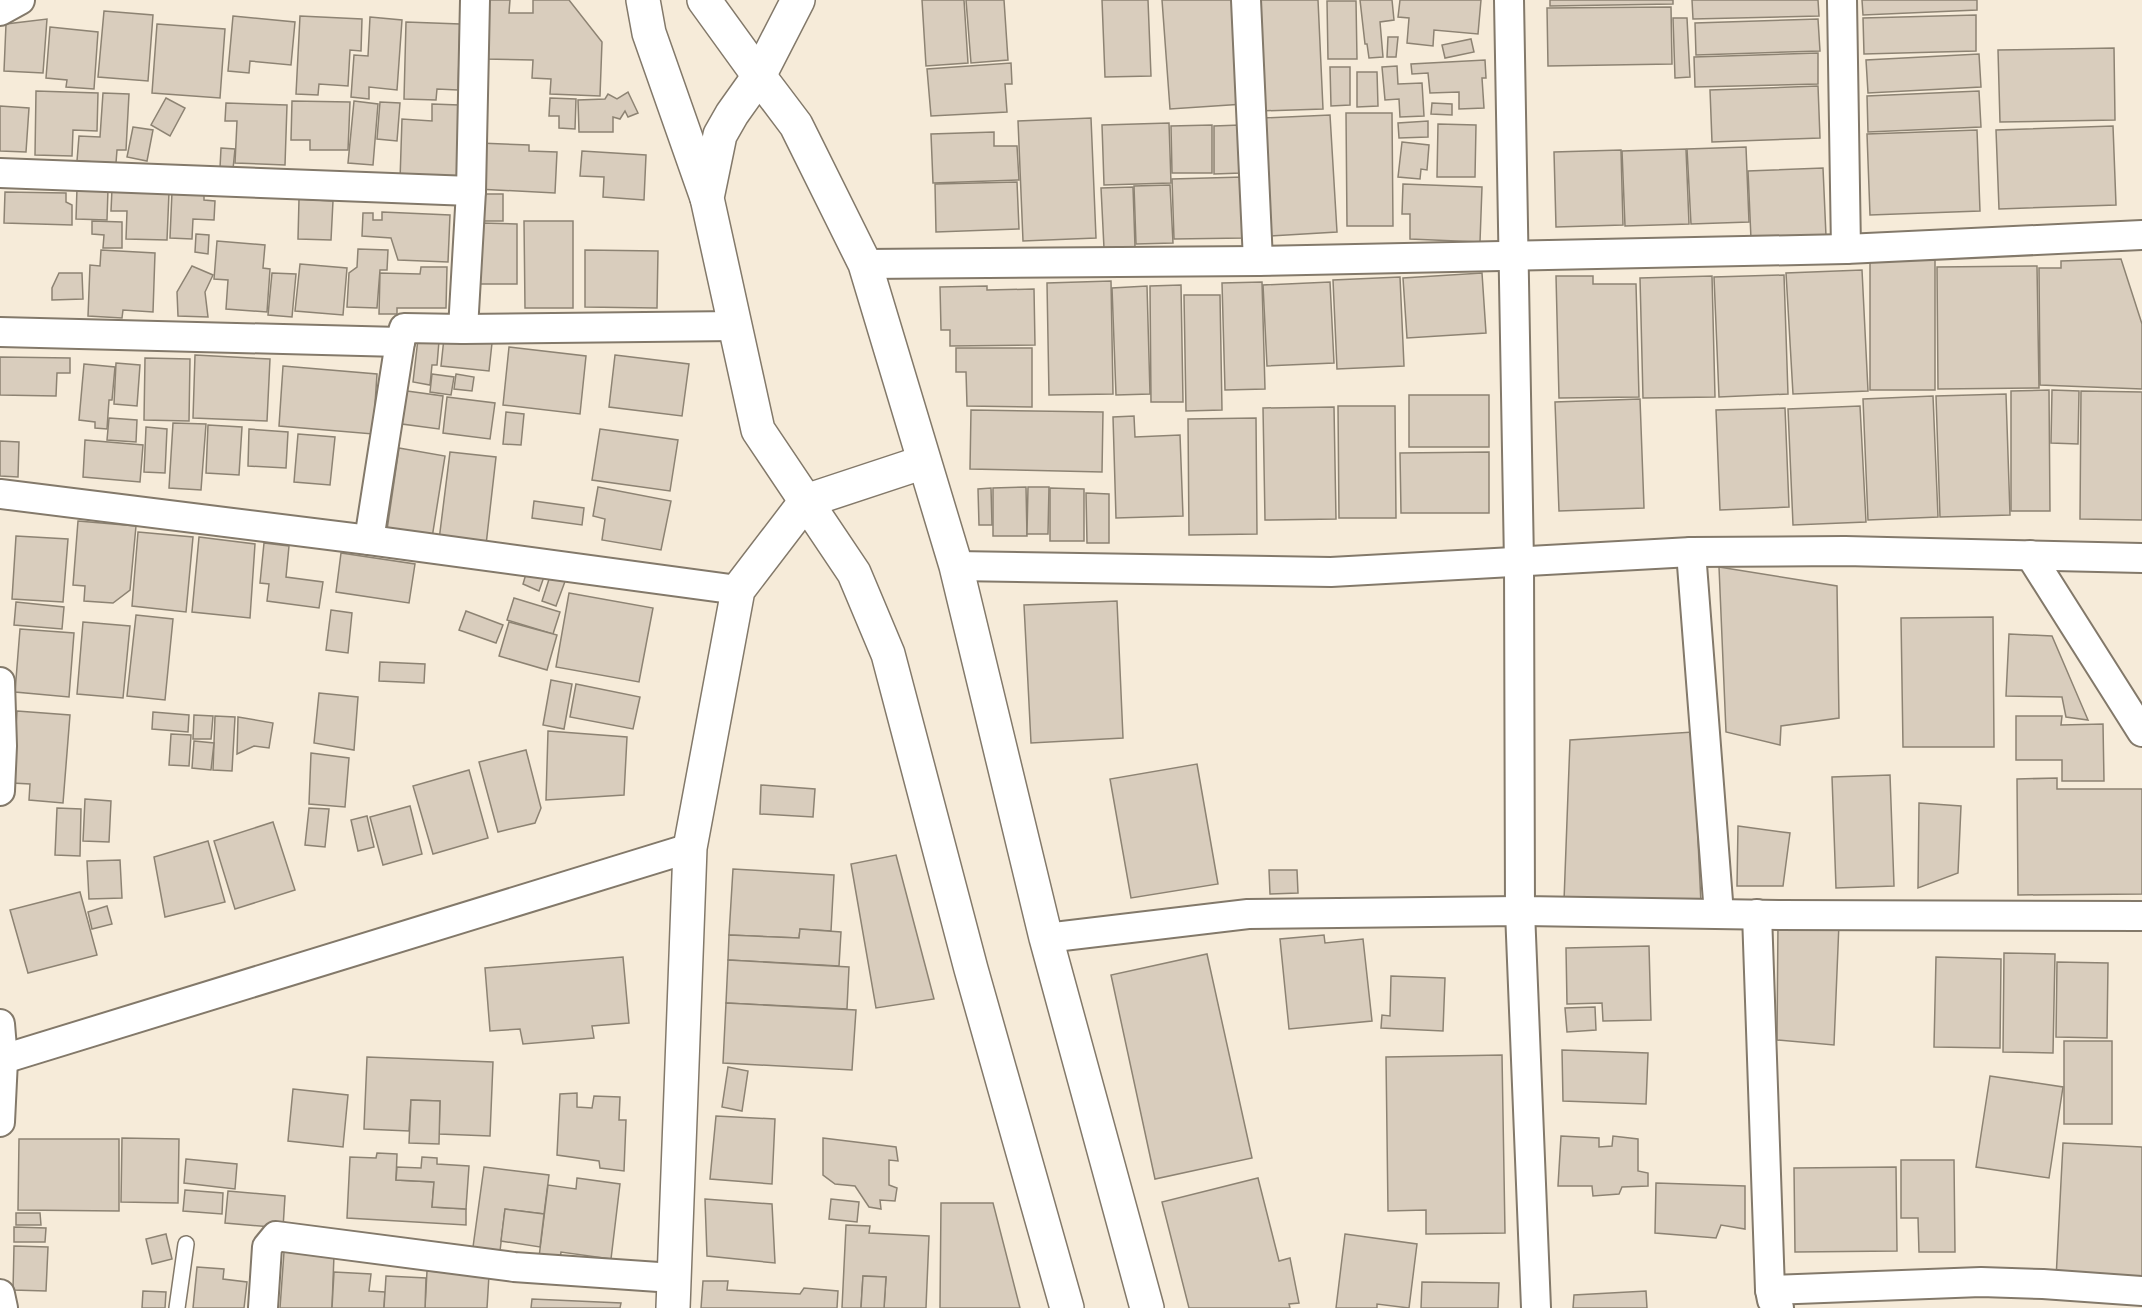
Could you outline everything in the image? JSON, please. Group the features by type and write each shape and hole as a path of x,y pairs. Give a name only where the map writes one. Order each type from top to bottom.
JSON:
{"main road":[{"path":"643,0 649,33 706,198 758,430 854,573 888,654 971,969 1067,1308"},
{"path":"704,0 796,125 866,264 956,566 1046,938 1147,1308"},
{"path":"706,198 720,135 759,76 798,0"},
{"path":"673,1293 690,848 738,590 806,501 924,462"}],"street":[{"path":"0,11 20,0"},
{"path":"463,329 471,190 475,0"},
{"path":"1246,0 1258,261"},
{"path":"1509,0 1519,563 1520,911 1536,1308"},
{"path":"1842,0 1846,249"},
{"path":"0,173 74,178 471,190"},
{"path":"866,264 1258,261 1846,249 2142,235"},
{"path":"369,540 404,328 736,326"},
{"path":"0,332 400,342"},
{"path":"0,494 369,540 738,590"},
{"path":"956,566 1331,572 1691,552 1845,551 2142,558"},
{"path":"1691,552 1719,914"},
{"path":"2030,555 2142,732"},
{"path":"0,682 2,746 0,791"},
{"path":"1,1060 690,848"},
{"path":"1046,938 1248,914 1520,911 1757,915 2142,916"},
{"path":"1757,915 1775,1299 1981,1282 2142,1291"},
{"path":"0,1024 0,1122"},
{"path":"263,1308 267,1247 276,1236 514,1267 673,1293"},
{"path":"0,1294 3,1308"}],"lane":[{"path":"177,1308 186,1244"}],"building":[{"path":"486,0 510,0 509,13 533,13 533,0 569,0 602,42 600,96 550,94 551,79 532,78 533,60 484,59"},
{"path":"922,0 964,0 968,63 926,66"},
{"path":"966,0 1004,0 1008,60 971,63"},
{"path":"1102,0 1148,0 1151,76 1105,77"},
{"path":"1162,0 1236,0 1244,104 1170,109"},
{"path":"1254,0 1318,0 1323,109 1258,111"},
{"path":"1360,0 1392,0 1394,20 1380,22 1383,57 1369,58 1367,44 1365,44"},
{"path":"1400,0 1481,0 1478,34 1434,30 1433,46 1407,43 1409,18 1398,17"},
{"path":"1550,0 1673,0 1673,4 1550,6"},
{"path":"1692,0 1818,0 1819,16 1693,19"},
{"path":"1862,0 1977,0 1977,10 1863,15"},
{"path":"1327,1 1356,1 1357,59 1328,59"},
{"path":"1671,7 1672,64 1548,66 1547,8"},
{"path":"104,11 153,15 148,81 98,77"},
{"path":"1976,15 1976,51 1864,54 1863,18"},
{"path":"233,16 295,22 291,65 250,61 249,73 228,71"},
{"path":"300,16 362,19 361,51 350,50 348,86 319,84 318,95 296,94"},
{"path":"370,17 402,20 397,90 369,87 369,99 351,97 354,55 368,56"},
{"path":"1673,18 1687,18 1690,77 1675,78"},
{"path":"47,19 43,73 4,71 6,24"},
{"path":"1818,19 1820,51 1696,55 1695,23"},
{"path":"406,22 460,24 458,90 437,89 436,100 404,99"},
{"path":"157,24 225,29 220,98 152,93"},
{"path":"50,27 98,32 94,89 66,87 67,80 46,78"},
{"path":"1388,37 1398,37 1396,57 1387,57"},
{"path":"1471,39 1474,52 1445,58 1442,45"},
{"path":"2114,48 2115,120 2000,122 1998,50"},
{"path":"1818,53 1818,84 1695,87 1694,57"},
{"path":"1979,54 1981,87 1868,93 1866,60"},
{"path":"1485,60 1486,78 1482,78 1484,108 1459,109 1459,92 1430,93 1428,73 1412,74 1411,64"},
{"path":"1011,63 1012,84 1005,84 1007,112 931,116 927,69"},
{"path":"1397,66 1398,84 1422,83 1424,116 1400,117 1399,99 1385,100 1382,67"},
{"path":"1330,67 1350,67 1350,105 1331,106"},
{"path":"1357,72 1377,72 1378,106 1357,107"},
{"path":"1818,86 1820,138 1712,142 1710,90"},
{"path":"36,91 98,93 97,131 73,130 72,156 35,155"},
{"path":"1979,91 1981,127 1868,132 1867,96"},
{"path":"628,92 638,113 628,117 625,111 620,119 613,117 613,132 579,132 578,100 605,99 608,94 617,99"},
{"path":"103,93 129,94 126,150 117,150 116,163 77,161 79,136 100,137"},
{"path":"166,98 185,108 170,136 151,125"},
{"path":"550,98 576,99 575,129 559,128 559,116 549,116"},
{"path":"292,101 350,102 348,150 310,150 310,140 291,140"},
{"path":"354,101 378,104 373,165 348,163"},
{"path":"380,102 400,103 397,141 377,139"},
{"path":"226,103 287,105 285,165 235,163 237,121 225,121"},
{"path":"1432,103 1452,104 1452,115 1431,114"},
{"path":"432,104 459,105 457,182 400,180 402,119 432,121"},
{"path":"0,106 29,108 26,152 0,151"},
{"path":"1346,113 1392,113 1393,226 1347,226"},
{"path":"1330,115 1337,232 1269,236 1262,118"},
{"path":"1091,118 1096,238 1023,241 1018,121"},
{"path":"1428,121 1428,137 1399,138 1398,123"},
{"path":"1169,123 1171,183 1104,185 1102,125"},
{"path":"1438,124 1476,125 1475,177 1437,177"},
{"path":"1212,125 1212,173 1172,173 1171,126"},
{"path":"1240,125 1241,173 1214,174 1214,126"},
{"path":"2113,126 2116,205 1999,209 1996,130"},
{"path":"133,127 153,130 147,161 127,157"},
{"path":"1977,130 1980,211 1870,215 1867,134"},
{"path":"994,132 994,146 1017,146 1019,180 933,183 931,134"},
{"path":"1402,142 1429,145 1427,170 1421,169 1420,179 1398,177"},
{"path":"479,143 529,145 529,151 557,152 555,193 477,189"},
{"path":"1746,147 1749,222 1691,224 1687,149"},
{"path":"221,148 235,149 233,169 220,168"},
{"path":"1686,149 1689,224 1625,226 1622,151"},
{"path":"1621,150 1623,225 1556,227 1554,152"},
{"path":"582,151 646,155 644,200 603,197 604,177 580,176"},
{"path":"1823,168 1826,236 1751,239 1748,171"},
{"path":"1243,177 1244,238 1174,239 1172,179"},
{"path":"1017,182 1019,229 936,232 935,184"},
{"path":"1403,184 1482,187 1480,242 1410,239 1410,214 1402,214"},
{"path":"1170,185 1173,243 1136,244 1134,186"},
{"path":"1133,187 1135,247 1104,248 1101,188"},
{"path":"77,188 108,189 107,220 76,219"},
{"path":"112,189 169,192 167,240 126,239 127,211 111,211"},
{"path":"5,192 66,193 66,202 72,205 72,225 4,223"},
{"path":"172,192 204,193 204,200 215,201 214,220 193,219 192,239 170,238"},
{"path":"480,194 503,194 503,221 480,221"},
{"path":"299,199 333,201 331,240 298,239"},
{"path":"382,212 450,215 448,262 398,260 391,238 362,236 363,213 373,213 373,220 382,220"},
{"path":"92,221 122,222 122,248 103,248 104,235 92,234"},
{"path":"524,221 573,221 573,308 525,308"},
{"path":"481,223 517,224 517,284 480,284"},
{"path":"196,234 209,235 208,254 195,252"},
{"path":"217,241 265,245 263,268 270,269 267,312 226,309 228,280 214,279"},
{"path":"358,249 388,250 387,270 380,270 377,308 347,307 349,273 357,267"},
{"path":"101,250 155,253 153,312 123,310 122,318 88,316 90,265 100,266"},
{"path":"585,250 658,251 657,308 585,307"},
{"path":"2121,259 2142,324 2142,389 2040,385 2039,268 2061,268 2061,261"},
{"path":"1870,260 1935,260 1935,390 1870,390"},
{"path":"300,264 347,268 343,315 295,311"},
{"path":"192,266 213,275 205,292 208,317 178,316 177,292"},
{"path":"2037,266 2039,388 1938,389 1937,267"},
{"path":"421,267 447,267 446,308 397,308 397,314 379,314 380,273 420,274"},
{"path":"1862,270 1868,391 1793,394 1786,273"},
{"path":"59,273 82,273 83,299 52,300 52,288"},
{"path":"272,273 296,274 292,317 268,315"},
{"path":"1482,273 1486,333 1407,338 1403,278"},
{"path":"1784,275 1788,394 1719,397 1714,277"},
{"path":"1556,276 1593,276 1593,284 1636,284 1639,397 1559,398"},
{"path":"1712,276 1715,397 1643,398 1640,278"},
{"path":"1400,277 1404,366 1337,369 1333,280"},
{"path":"1111,281 1113,394 1049,395 1047,283"},
{"path":"1262,282 1265,389 1225,390 1222,283"},
{"path":"1330,282 1334,363 1267,366 1263,285"},
{"path":"1181,285 1183,402 1151,402 1150,286"},
{"path":"987,286 987,290 1034,289 1035,345 950,346 950,330 941,330 940,287"},
{"path":"1147,286 1150,394 1116,395 1112,288"},
{"path":"1184,295 1220,295 1222,410 1186,411"},
{"path":"444,338 492,343 489,371 441,366"},
{"path":"418,339 439,341 437,365 432,365 430,385 413,382"},
{"path":"509,347 586,356 580,414 503,405"},
{"path":"956,348 1032,348 1032,407 967,406 966,372 956,372"},
{"path":"195,355 270,359 267,421 193,418"},
{"path":"615,355 689,364 682,416 609,407"},
{"path":"0,357 70,358 70,373 57,373 56,396 0,395"},
{"path":"145,358 190,359 189,421 144,420"},
{"path":"116,363 140,365 137,406 114,404"},
{"path":"84,364 115,367 107,429 95,428 95,422 79,420"},
{"path":"283,366 377,374 373,434 279,426"},
{"path":"432,374 454,377 451,395 430,392"},
{"path":"456,374 474,377 472,391 454,389"},
{"path":"2049,390 2050,511 2011,511 2011,391"},
{"path":"2052,390 2079,391 2078,444 2051,443"},
{"path":"407,391 443,396 439,429 402,424"},
{"path":"2081,391 2142,392 2142,520 2080,519"},
{"path":"2006,394 2010,515 1940,517 1936,396"},
{"path":"1409,395 1489,395 1489,447 1409,447"},
{"path":"1933,396 1938,517 1868,520 1863,399"},
{"path":"447,397 495,403 490,439 443,433"},
{"path":"1640,399 1644,508 1559,511 1555,402"},
{"path":"1338,406 1395,406 1396,518 1339,518"},
{"path":"1860,406 1866,522 1793,525 1788,409"},
{"path":"1334,407 1336,519 1265,520 1263,408"},
{"path":"1785,408 1789,507 1720,510 1716,410"},
{"path":"971,410 1103,412 1102,472 970,469"},
{"path":"506,412 524,414 521,445 503,444"},
{"path":"1134,416 1135,437 1180,435 1183,516 1116,518 1113,417"},
{"path":"109,418 137,420 136,442 107,440"},
{"path":"1256,418 1257,534 1189,535 1188,419"},
{"path":"173,423 206,424 201,490 169,488"},
{"path":"208,425 242,427 239,475 206,473"},
{"path":"146,427 167,429 165,473 144,472"},
{"path":"249,429 288,432 286,468 248,466"},
{"path":"600,429 678,440 670,491 592,480"},
{"path":"298,434 335,437 330,485 294,482"},
{"path":"85,440 143,445 140,482 83,477"},
{"path":"0,441 19,442 18,477 0,476"},
{"path":"399,448 445,456 432,538 387,530"},
{"path":"450,452 496,457 486,545 439,540"},
{"path":"1489,452 1489,513 1401,513 1400,453"},
{"path":"598,487 671,501 661,550 602,540 605,519 593,516"},
{"path":"1026,487 1027,536 993,536 993,488"},
{"path":"1028,487 1049,487 1048,534 1027,534"},
{"path":"991,488 992,525 979,525 978,489"},
{"path":"1050,488 1084,489 1084,541 1050,541"},
{"path":"1086,493 1109,494 1109,543 1087,543"},
{"path":"534,501 584,508 582,525 532,518"},
{"path":"78,521 136,526 130,590 113,603 84,601 85,586 73,585"},
{"path":"138,532 193,537 186,612 132,606"},
{"path":"16,536 68,539 63,602 12,599"},
{"path":"199,537 255,544 250,618 192,612"},
{"path":"264,543 289,546 286,577 323,582 319,608 267,601 269,584 260,583"},
{"path":"341,553 415,564 409,603 336,592"},
{"path":"528,567 545,574 539,591 523,584"},
{"path":"1719,567 1837,586 1839,718 1781,726 1780,745 1726,732"},
{"path":"552,570 567,576 556,606 542,601"},
{"path":"569,593 653,608 639,682 556,667"},
{"path":"514,598 560,612 553,634 507,620"},
{"path":"1117,601 1123,738 1031,743 1024,605"},
{"path":"16,602 64,607 62,629 14,625"},
{"path":"331,610 352,613 348,653 326,650"},
{"path":"466,611 503,625 496,643 459,630"},
{"path":"136,615 173,619 165,700 127,696"},
{"path":"1993,617 1994,747 1903,747 1901,618"},
{"path":"83,622 130,626 123,698 77,694"},
{"path":"509,622 557,635 547,670 499,656"},
{"path":"20,629 74,633 69,697 15,692"},
{"path":"2009,634 2052,636 2088,720 2066,717 2062,697 2006,696"},
{"path":"380,662 425,664 424,683 379,681"},
{"path":"551,680 572,684 564,729 543,725"},
{"path":"576,684 640,697 633,729 570,717"},
{"path":"319,693 358,697 354,750 314,743"},
{"path":"17,711 70,715 63,803 29,800 30,784 12,783"},
{"path":"153,712 189,715 188,732 152,729"},
{"path":"194,715 213,716 211,739 193,739"},
{"path":"215,716 235,717 232,771 213,770"},
{"path":"2016,716 2062,716 2061,725 2103,724 2104,781 2062,781 2062,760 2016,760"},
{"path":"238,717 273,723 269,748 254,746 237,754"},
{"path":"548,731 627,737 624,795 546,800"},
{"path":"1693,732 1701,904 1564,901 1570,740"},
{"path":"171,734 191,735 189,766 169,765"},
{"path":"194,741 214,743 211,770 192,768"},
{"path":"526,750 541,808 535,823 498,832 479,762"},
{"path":"311,753 349,758 345,807 309,804"},
{"path":"1197,764 1218,884 1131,898 1110,779"},
{"path":"469,770 488,838 433,854 413,786"},
{"path":"1890,775 1894,886 1836,888 1832,777"},
{"path":"2057,778 2057,789 2142,789 2142,894 2018,895 2017,779"},
{"path":"761,785 815,789 813,817 760,814"},
{"path":"85,799 111,801 109,842 83,841"},
{"path":"1919,803 1961,806 1958,873 1918,888"},
{"path":"410,806 422,854 383,865 370,817"},
{"path":"57,808 81,809 80,856 55,855"},
{"path":"309,808 329,809 325,847 305,845"},
{"path":"367,816 374,847 358,851 351,820"},
{"path":"273,822 295,890 235,909 214,841"},
{"path":"1738,826 1790,833 1783,886 1737,886"},
{"path":"208,841 225,902 165,917 154,857"},
{"path":"896,855 934,999 876,1008 851,864"},
{"path":"120,860 122,898 89,899 87,861"},
{"path":"733,869 834,875 831,931 800,929 799,938 729,935"},
{"path":"1269,870 1297,870 1298,893 1270,894"},
{"path":"80,892 97,955 28,973 10,910"},
{"path":"107,906 112,924 92,929 88,912"},
{"path":"1778,923 1839,923 1834,1045 1777,1040"},
{"path":"800,929 841,932 839,966 728,960 729,935 799,938"},
{"path":"1324,935 1325,943 1363,939 1372,1021 1289,1029 1280,939"},
{"path":"1649,946 1651,1020 1603,1021 1602,1003 1567,1004 1566,948"},
{"path":"2004,953 2055,954 2053,1053 2003,1052"},
{"path":"1207,954 1252,1158 1155,1179 1111,975"},
{"path":"623,957 629,1023 592,1026 594,1038 523,1044 520,1029 490,1031 485,968"},
{"path":"1936,957 2001,959 2000,1048 1934,1047"},
{"path":"728,960 849,967 847,1009 726,1003"},
{"path":"2057,962 2108,963 2107,1038 2056,1037"},
{"path":"1391,976 1445,978 1443,1031 1381,1028 1382,1015 1390,1016"},
{"path":"726,1003 856,1010 852,1070 723,1063"},
{"path":"1595,1007 1596,1030 1567,1032 1565,1008"},
{"path":"2064,1041 2112,1041 2112,1124 2064,1124"},
{"path":"1562,1050 1648,1053 1646,1104 1563,1101"},
{"path":"1502,1055 1505,1233 1426,1234 1426,1210 1388,1211 1386,1057"},
{"path":"367,1057 493,1062 490,1136 439,1134 440,1101 411,1100 409,1131 364,1129"},
{"path":"728,1067 748,1071 742,1111 722,1107"},
{"path":"1990,1076 2063,1087 2049,1178 1976,1167"},
{"path":"293,1089 348,1095 343,1147 288,1141"},
{"path":"577,1093 577,1107 592,1108 594,1096 620,1097 619,1120 626,1120 624,1171 600,1168 599,1161 557,1155 560,1094"},
{"path":"411,1100 440,1101 439,1144 409,1143"},
{"path":"716,1116 775,1119 772,1184 710,1179"},
{"path":"1561,1136 1599,1138 1599,1147 1612,1146 1613,1136 1638,1139 1638,1171 1648,1173 1648,1186 1622,1187 1619,1194 1593,1196 1592,1186 1558,1186"},
{"path":"122,1138 179,1139 178,1203 121,1202"},
{"path":"823,1138 896,1147 898,1161 889,1160 889,1185 897,1188 895,1201 880,1200 881,1209 869,1207 855,1186 835,1184 823,1175"},
{"path":"19,1139 119,1139 119,1211 18,1210"},
{"path":"2063,1143 2142,1147 2142,1283 2056,1279"},
{"path":"377,1153 397,1154 396,1180 434,1182 432,1207 466,1209 466,1225 347,1218 350,1157 376,1158"},
{"path":"422,1157 437,1158 437,1164 469,1166 466,1209 432,1207 434,1182 396,1180 397,1167 421,1168"},
{"path":"186,1159 237,1164 235,1189 184,1183"},
{"path":"1901,1160 1954,1160 1955,1252 1919,1252 1918,1218 1901,1218"},
{"path":"484,1167 549,1175 544,1214 505,1209 500,1251 473,1247"},
{"path":"1896,1167 1897,1251 1795,1252 1794,1168"},
{"path":"577,1178 620,1184 611,1259 561,1252 560,1260 539,1257 548,1185 576,1189"},
{"path":"1258,1178 1279,1261 1290,1258 1299,1303 1289,1304 1290,1308 1189,1308 1162,1202"},
{"path":"1656,1183 1745,1186 1745,1229 1721,1225 1716,1238 1655,1233"},
{"path":"185,1190 223,1193 222,1214 183,1211"},
{"path":"228,1191 285,1196 283,1228 225,1223"},
{"path":"705,1199 772,1204 775,1263 707,1256"},
{"path":"831,1199 859,1202 857,1222 829,1219"},
{"path":"941,1203 993,1203 1020,1308 940,1308"},
{"path":"505,1209 544,1214 540,1247 501,1241"},
{"path":"16,1213 40,1213 41,1225 16,1225"},
{"path":"846,1225 870,1226 869,1233 929,1236 926,1308 884,1308 886,1277 863,1276 861,1308 842,1308"},
{"path":"14,1227 46,1228 45,1242 14,1242"},
{"path":"166,1234 172,1259 152,1264 146,1239"},
{"path":"1345,1234 1417,1244 1409,1308 1377,1304 1377,1308 1336,1308"},
{"path":"14,1246 48,1247 46,1291 13,1290"},
{"path":"284,1252 334,1255 332,1308 280,1308"},
{"path":"197,1267 224,1269 223,1279 247,1282 244,1308 193,1308"},
{"path":"427,1271 489,1275 487,1308 425,1308"},
{"path":"334,1272 371,1274 369,1291 385,1292 384,1308 332,1308"},
{"path":"386,1276 426,1278 425,1308 384,1308"},
{"path":"863,1276 886,1277 884,1308 861,1308"},
{"path":"703,1281 728,1281 727,1290 800,1294 804,1288 838,1291 837,1308 701,1308"},
{"path":"1422,1282 1499,1283 1498,1308 1421,1308"},
{"path":"143,1291 166,1292 165,1308 142,1308"},
{"path":"1646,1291 1647,1308 1573,1308 1574,1295"},
{"path":"532,1299 621,1303 620,1308 531,1308"}]}
